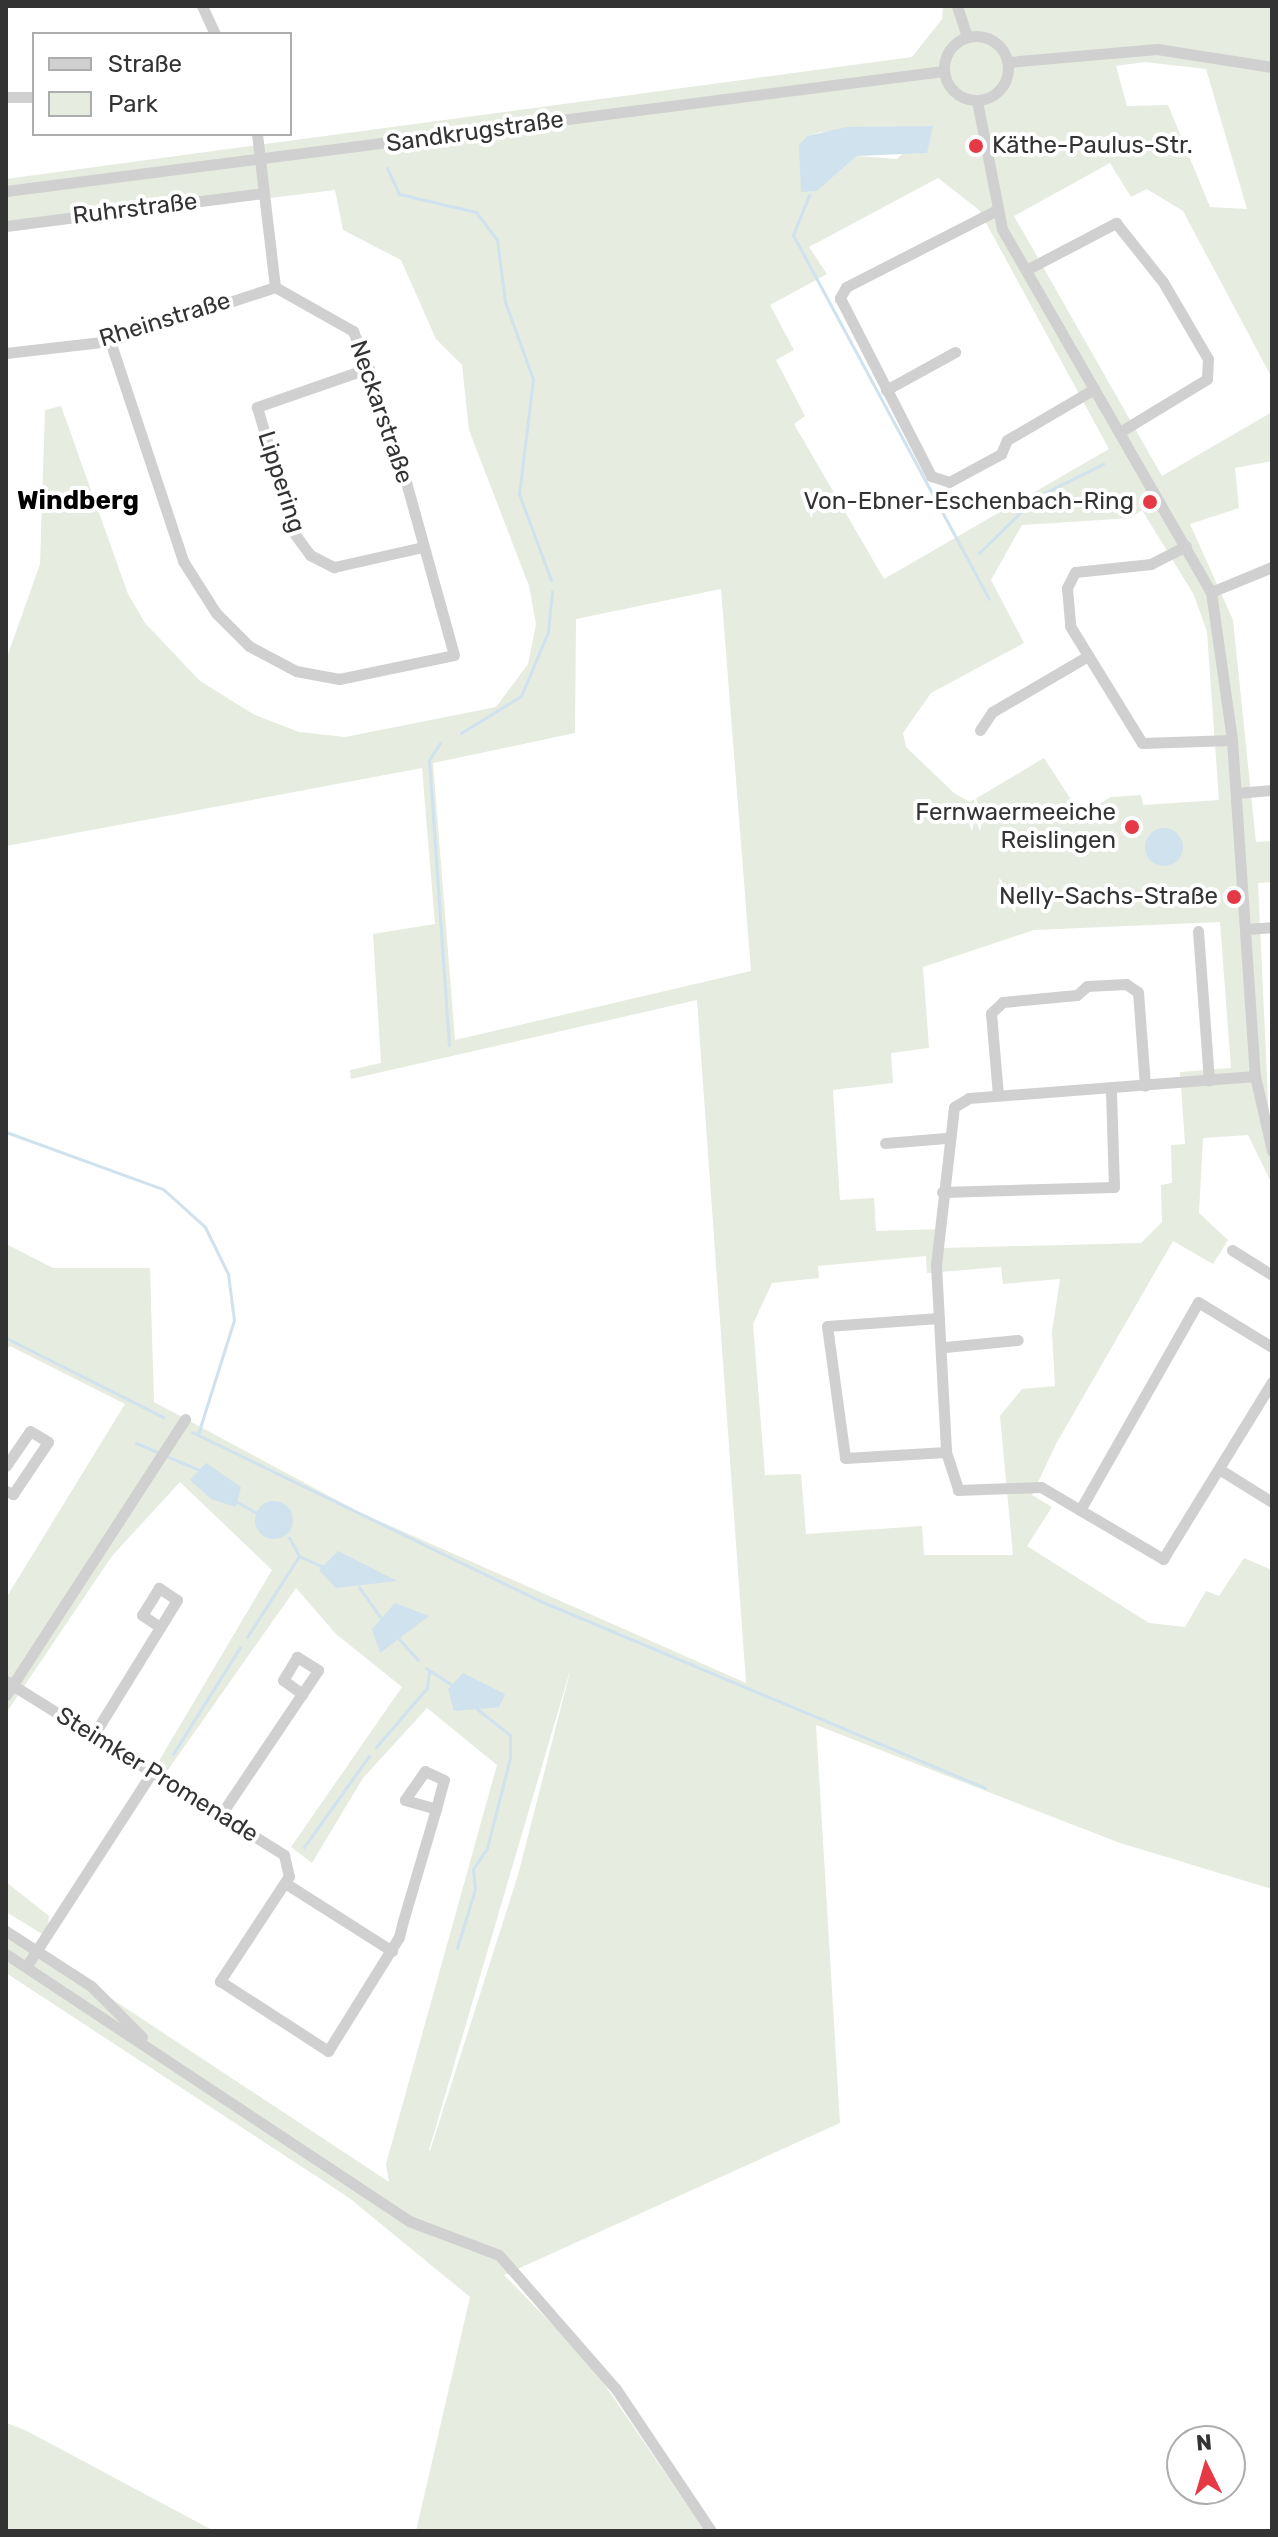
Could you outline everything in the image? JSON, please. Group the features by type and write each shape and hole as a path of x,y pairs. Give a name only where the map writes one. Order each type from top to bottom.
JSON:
{"street":[{"path":"202,6 214,32"},
{"path":"957,6 967,37"},
{"path":"967,37 991,40 1008,62 1003,87 977,101 951,90 943,71 950,49 967,37"},
{"path":"1008,62 1157,49 1272,67"},
{"name":"Sandkrugstraße","path":"6,191 263,161 943,71"},
{"path":"6,97 32,97"},
{"path":"977,101 995,211 1211,592 1232,740 1255,1076 1272,1151"},
{"path":"257,136 263,161 275,287"},
{"name":"Ruhrstraße","path":"6,226 264,193"},
{"path":"995,211 841,292 886,390 931,476 942,483 1001,454 1007,440 1094,389"},
{"path":"1026,270 1105,225 1121,226 1208,359 1207,379 1120,432"},
{"name":"Rheinstraße","path":"6,353 110,341 275,287"},
{"name":"Neckarstraße","path":"110,341 183,561 216,613 249,646 296,671 339,679 454,655 369,368 353,331 275,287"},
{"path":"886,390 955,352"},
{"name":"Lippering","path":"369,368 257,407 287,509 310,555 334,567 423,547"},
{"path":"1186,546 1162,561 1085,568 1068,578 1070,626 1086,657 1142,743 1232,740"},
{"path":"1211,592 1272,567"},
{"path":"980,730 992,712 1086,657"},
{"path":"1236,793 1272,790"},
{"path":"1246,929 1272,927"},
{"path":"1198,931 1209,1081"},
{"path":"998,1095 991,1013 1003,1002 1077,995 1087,986 1126,984 1138,992 1145,1086"},
{"path":"1255,1076 998,1095 960,1101 946,1138 942,1192 939,1318 945,1347 946,1452 958,1490 1033,1485 1163,1559 1272,1382"},
{"path":"942,1192 1114,1187 1111,1089"},
{"path":"885,1143 946,1138"},
{"path":"1232,1250 1272,1275"},
{"path":"1080,1510 1198,1302 1272,1347"},
{"path":"939,1318 827,1326 845,1458 946,1452"},
{"path":"945,1347 1018,1340"},
{"path":"8,1687 185,1419"},
{"path":"6,1466 30,1431 48,1442 13,1494 6,1491"},
{"path":"1219,1469 1272,1502"},
{"path":"93,1736 160,1627"},
{"name":"Steimker Promenade","path":"8,1687 153,1771 284,1855 285,1883"},
{"path":"222,1813 302,1694"},
{"path":"26,1967 153,1771"},
{"path":"392,1951 285,1883 220,1981 328,2051 392,1951 436,1809"},
{"path":"6,1931 105,1998 170,2062"},
{"path":"6,1954 409,2221 499,2255 616,2389 711,2531"}],"green space":[{"path":"943,6 1272,6 1272,378 1183,211 1147,189 1131,197 1110,163 1014,216 1162,476 1272,412 1272,461 1235,468 1239,508 1190,524 1233,620 1256,842 1272,841 1272,882 1258,883 1272,1184 1248,1135 1203,1138 1199,1213 1228,1240 1213,1264 1173,1241 1056,1444 1032,1495 1052,1507 1027,1546 1149,1623 1185,1627 1206,1591 1219,1596 1244,1558 1272,1570 1272,1889 1120,1843 816,1725 840,2123 504,2275 589,2362 705,2531 416,2531 470,2297 348,2197 6,1973 6,1929 389,2182 386,2164 497,1765 427,1708 363,1778 312,1863 291,1847 402,1687 336,1634 296,1588 163,1777 153,1771 272,1570 180,1482 112,1556 6,1713 6,1598 125,1404 10,1346 6,1350 6,1244 53,1268 150,1268 154,1402 359,1512 746,1683 697,1000 351,1079 350,1070 381,1063 373,934 435,924 422,768 6,846 6,660 40,564 45,410 61,406 128,594 145,623 200,681 253,714 299,732 345,737 496,707 528,664 536,624 529,586 469,430 462,365 436,339 401,260 343,230 335,190 6,231 6,179 912,57 942,19","holes":["1145,62 1206,69 1247,209 1210,207 1168,105 1127,106 1116,66","933,126 897,159 857,156 825,184 801,167 807,136 821,132","938,178 979,210 1109,449 884,579 794,424 805,416 776,360 794,350 770,305 827,274 809,247","1142,510 1194,595 1207,632 1219,800 1143,805 1141,795 1111,797 1081,815 1044,758 970,802 954,793 906,747 903,733 931,693 1024,643 991,580 1022,525 1131,518","721,589 751,971 455,1040 433,763 575,733 576,619","1220,922 1231,1068 1180,1072 1185,1144 1171,1145 1172,1183 1161,1185 1162,1222 1141,1243 943,1248 943,1229 876,1231 874,1198 840,1200 833,1090 893,1083 891,1053 929,1048 923,967 1034,930","926,1256 927,1273 1001,1267 1003,1284 1060,1279 1052,1332 1055,1386 1022,1389 1000,1416 1013,1555 924,1555 922,1526 806,1534 801,1474 765,1475 753,1324 772,1283 819,1278 818,1266","572,1664 518,1875 429,2150"]},
{"path":"6,1882 49,1916 47,1937 6,1912"},
{"path":"6,2423 25,2430 214,2531 6,2531"}],"water":[{"path":"933,126 927,153 857,156 817,191 801,192 799,145 807,136 847,127"},
{"path":"1164,828 1177,834 1183,847 1177,860 1164,866 1151,860 1145,847 1151,834"},
{"path":"206,1463 241,1487 236,1507 211,1499 190,1480"},
{"path":"274,1501 288,1506 293,1520 288,1534 274,1539 260,1534 255,1520 260,1506"},
{"path":"338,1551 397,1581 336,1588 319,1570"},
{"path":"395,1603 429,1616 380,1653 372,1629"},
{"path":"463,1673 505,1694 499,1707 454,1711 448,1689"}],"waterway":[{"path":"387,168 399,194 476,212 497,240 505,302 533,379 519,494 551,580"},
{"path":"809,195 793,235 989,599"},
{"path":"979,553 1036,497 1103,464"},
{"path":"461,733 521,696 548,632 552,591"},
{"path":"440,743 429,760 449,1045"},
{"path":"6,1132 163,1189 205,1227 228,1274 234,1320 198,1434"},
{"path":"6,1338 163,1417"},
{"path":"192,1432 538,1600 985,1788"},
{"path":"136,1443 199,1470"},
{"path":"237,1502 255,1512"},
{"path":"247,1637 299,1556 289,1537"},
{"path":"301,1557 323,1567"},
{"path":"359,1587 381,1619"},
{"path":"399,1639 418,1660"},
{"path":"173,1754 240,1647"},
{"path":"426,1668 452,1685"},
{"path":"376,1747 427,1688 429,1671"},
{"path":"457,1948 475,1889 473,1869 487,1848 510,1758 510,1735 477,1709"},
{"path":"304,1847 369,1756"}],"place":[{"name":"Käthe-Paulus-Str.","path":"976,146"},
{"name":"Von-Ebner-Eschenbach-Ring","path":"1150,502"},
{"name":"Fernwaermeeiche Reislingen","path":"1132,827"},
{"name":"Nelly-Sachs-Straße","path":"1234,897"}],"district":[{"name":"Windberg","path":"78,501"}]}
